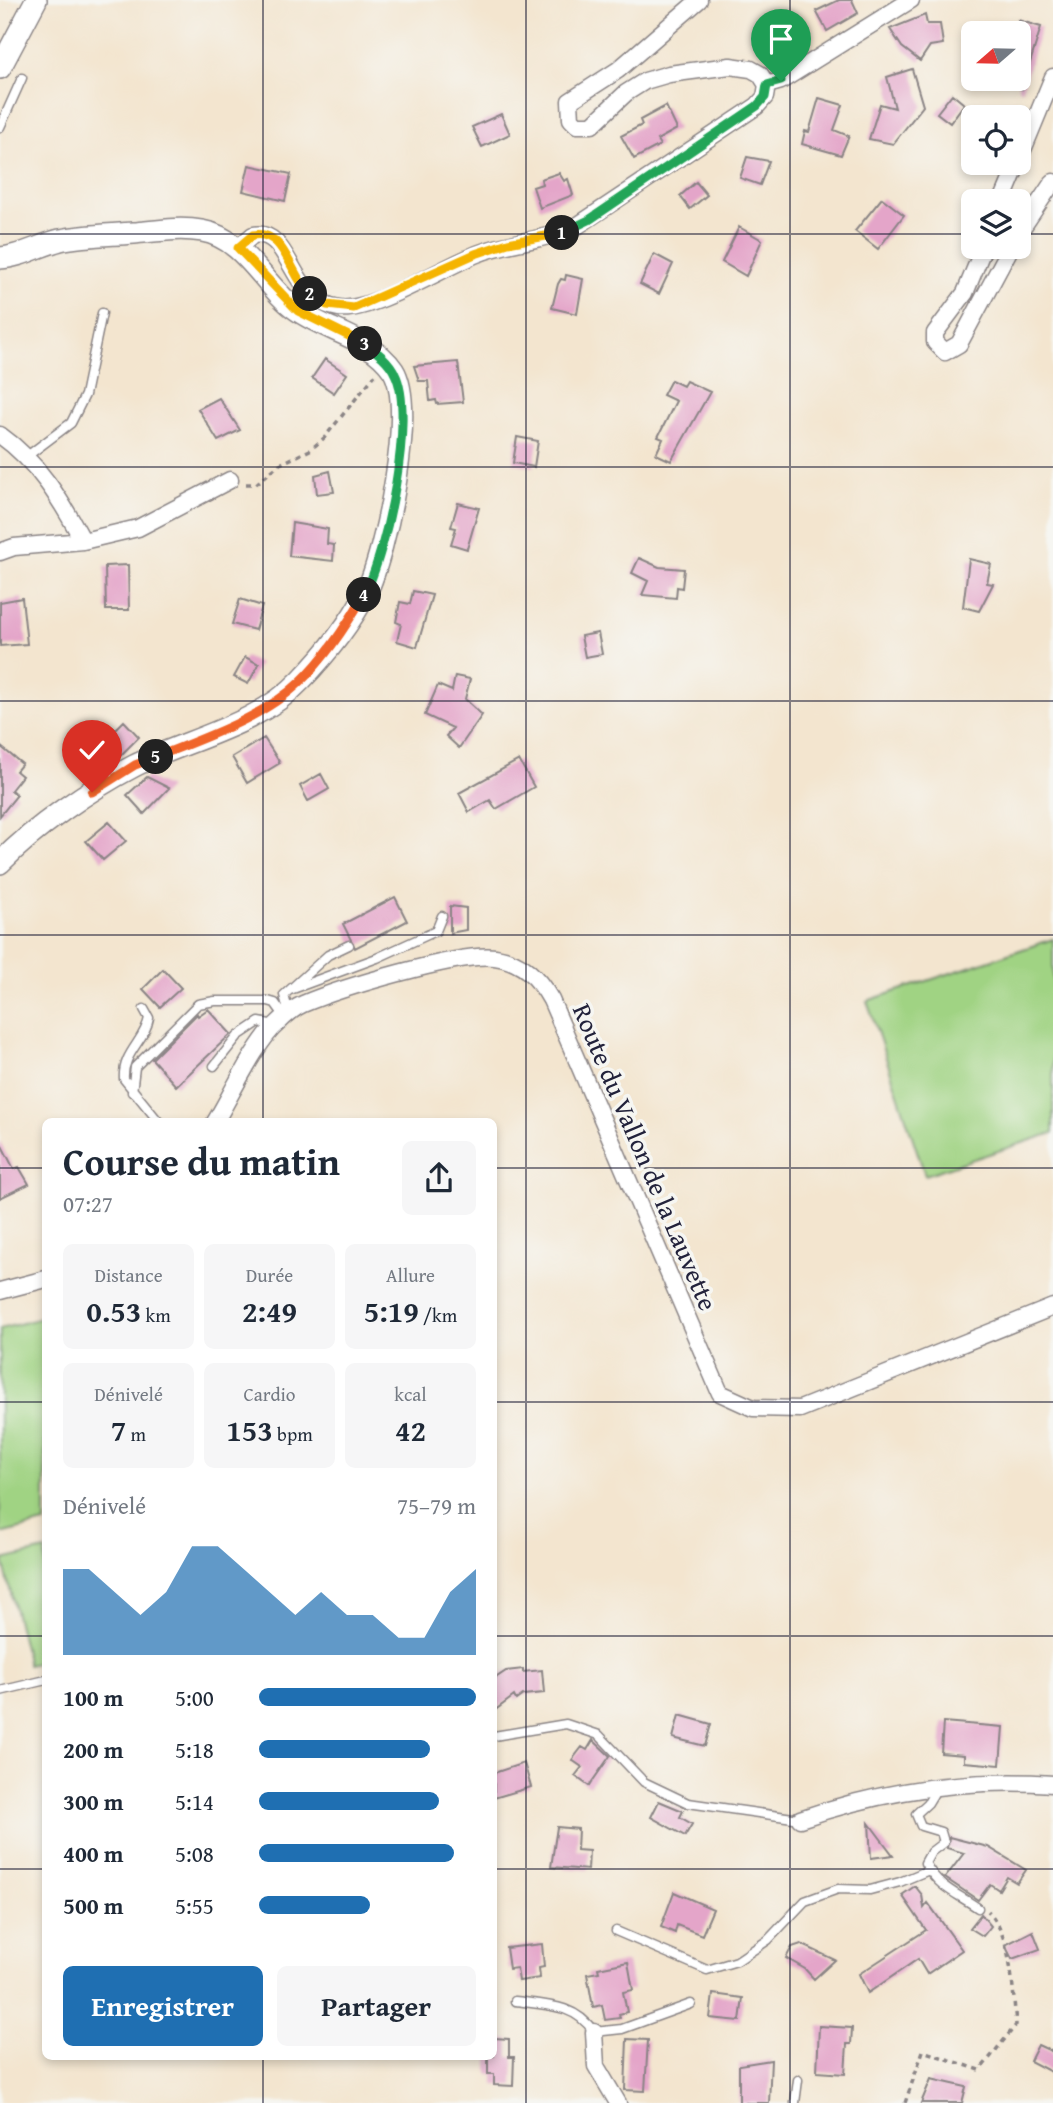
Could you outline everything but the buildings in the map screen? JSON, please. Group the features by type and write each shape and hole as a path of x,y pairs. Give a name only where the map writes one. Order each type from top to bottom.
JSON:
{"street":[{"path":"0,68 36,0"},
{"path":"238,248 253,235 270,236 278,242 298,282 318,301 340,309 370,304 475,254 508,243 551,237 574,228 757,106 765,97 767,85 760,74 730,66 669,74 645,81 626,93 592,125 577,125 571,119 570,101 576,94 618,70 699,0"},
{"path":"767,85 791,75 911,0"},
{"path":"1031,130 1053,77"},
{"path":"1031,215 1053,182"},
{"path":"0,258 60,240 177,228 205,231 238,248 298,311 372,348 395,373 402,406 402,432 388,522 366,592 352,616 300,682 277,699 228,726 135,765 14,848 0,863"},
{"path":"979,259 965,293 934,333 939,349 945,352 958,344 1004,259"},
{"path":"0,435 26,457 59,496 83,541"},
{"path":"0,552 14,547 83,541 138,527 230,480"},
{"name":"Route du Vallon de la Lauvette","path":"283,1019 300,1005 331,994 455,961 493,957 525,967 542,984 551,1000 720,1393 752,1408 800,1409 1053,1307"},
{"path":"218,1118 283,1019"},
{"path":"0,1291 42,1280"},
{"path":"800,1819 900,1790 1018,1782 1053,1784"},
{"path":"594,2032 596,2066 618,2103"}],"lane":[{"path":"0,127 22,78"},
{"path":"26,457 71,423 85,395 102,313"},
{"path":"290,990 377,958 436,931 442,916"},
{"path":"283,1019 283,1001 290,990 328,955 349,945"},
{"path":"132,1092 135,1067 198,1004 215,1001 268,1001 275,1003 283,1019"},
{"path":"144,1009 149,1018 148,1025 128,1053 123,1069 124,1079 155,1118"},
{"path":"214,1066 248,1029 259,1022 283,1019"},
{"path":"0,1691 42,1680"},
{"path":"497,1735 566,1724 599,1735 645,1782 688,1803 800,1819"},
{"path":"937,1788 928,1803 916,1814 921,1826 941,1832 944,1842 931,1852 925,1863 952,1894 978,1908"},
{"path":"616,1931 707,1970 737,1961 768,1940 805,1901 838,1889 870,1890 929,1870"},
{"path":"516,2001 559,2007 583,2017 594,2032 622,2029 691,2004"},
{"path":"795,2103 797,2080"}],"path":[{"path":"230,480 248,485 256,484 273,469 310,450 379,370"},
{"path":"905,2103 923,2051 980,2070 1016,2025 1010,1963 995,1918 981,1904 978,1908"}],"green space":[{"path":"1053,939 1053,1133 925,1175 867,1001"},
{"path":"42,1318 42,1524 0,1534 0,1329"},
{"path":"42,1551 42,1662 28,1665 3,1560"}],"route":[{"path":"92,792 135,765 249,715 300,682 352,616 366,592 376,566 388,522 402,432 400,388 395,373 372,348 298,311 276,291 238,248 244,241 253,235 264,233 278,242 298,282 318,301 340,309 370,304 475,254 508,243 551,237 589,220 757,106 765,97 767,85 781,81"}]}
